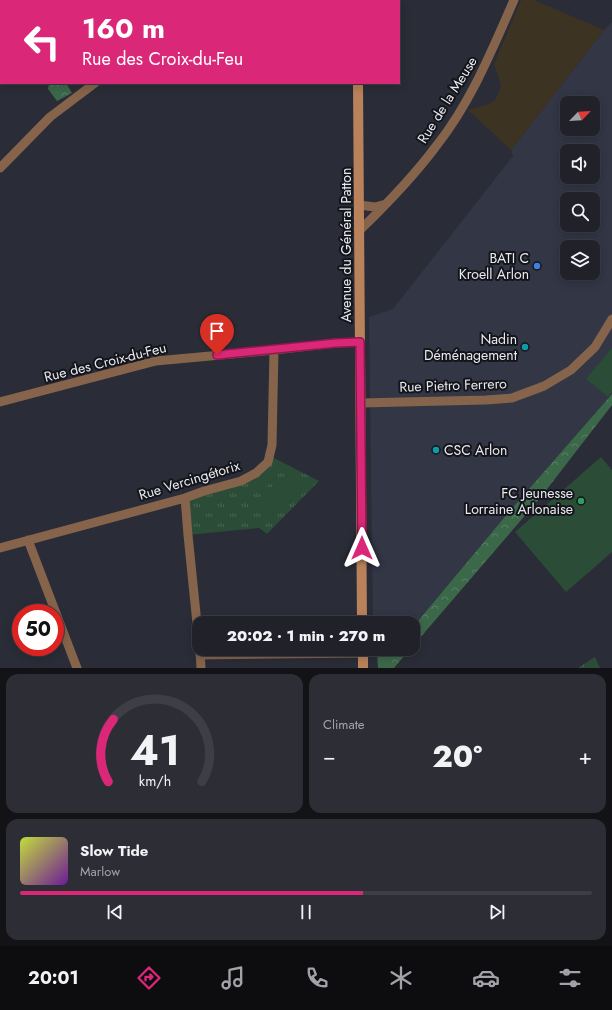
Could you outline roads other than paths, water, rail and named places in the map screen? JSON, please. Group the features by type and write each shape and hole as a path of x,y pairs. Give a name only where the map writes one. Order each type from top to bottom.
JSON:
{"main road":[{"name":"Avenue du Général Patton","path":"358,84 362,616"},
{"path":"363,656 363,668"}],"street":[{"name":"Rue de la Meuse","path":"360,231 388,204 438,145 462,108 488,59 514,0"},
{"path":"0,168 50,117 94,84"},
{"path":"359,204 375,207 388,204"},
{"name":"Rue Pietro Ferrero","path":"361,402 486,400 512,398 544,386 570,370 595,346 612,319"},
{"name":"Rue des Croix-du-Feu","path":"0,402 156,361 360,342"},
{"name":"Rue Vercingétorix","path":"0,548 185,498 241,481 256,473 268,462 272,445 274,350"},
{"path":"185,498 196,616"},
{"path":"28,540 77,668"},
{"path":"200,656 201,668"}],"place":[{"name":"BATI C Kroell Arlon","path":"537,266"},
{"name":"Nadin Déménagement","path":"525,347"},
{"name":"CSC Arlon","path":"436,450"},
{"name":"FC Jeunesse Lorraine Arlonaise","path":"581,501"}]}
